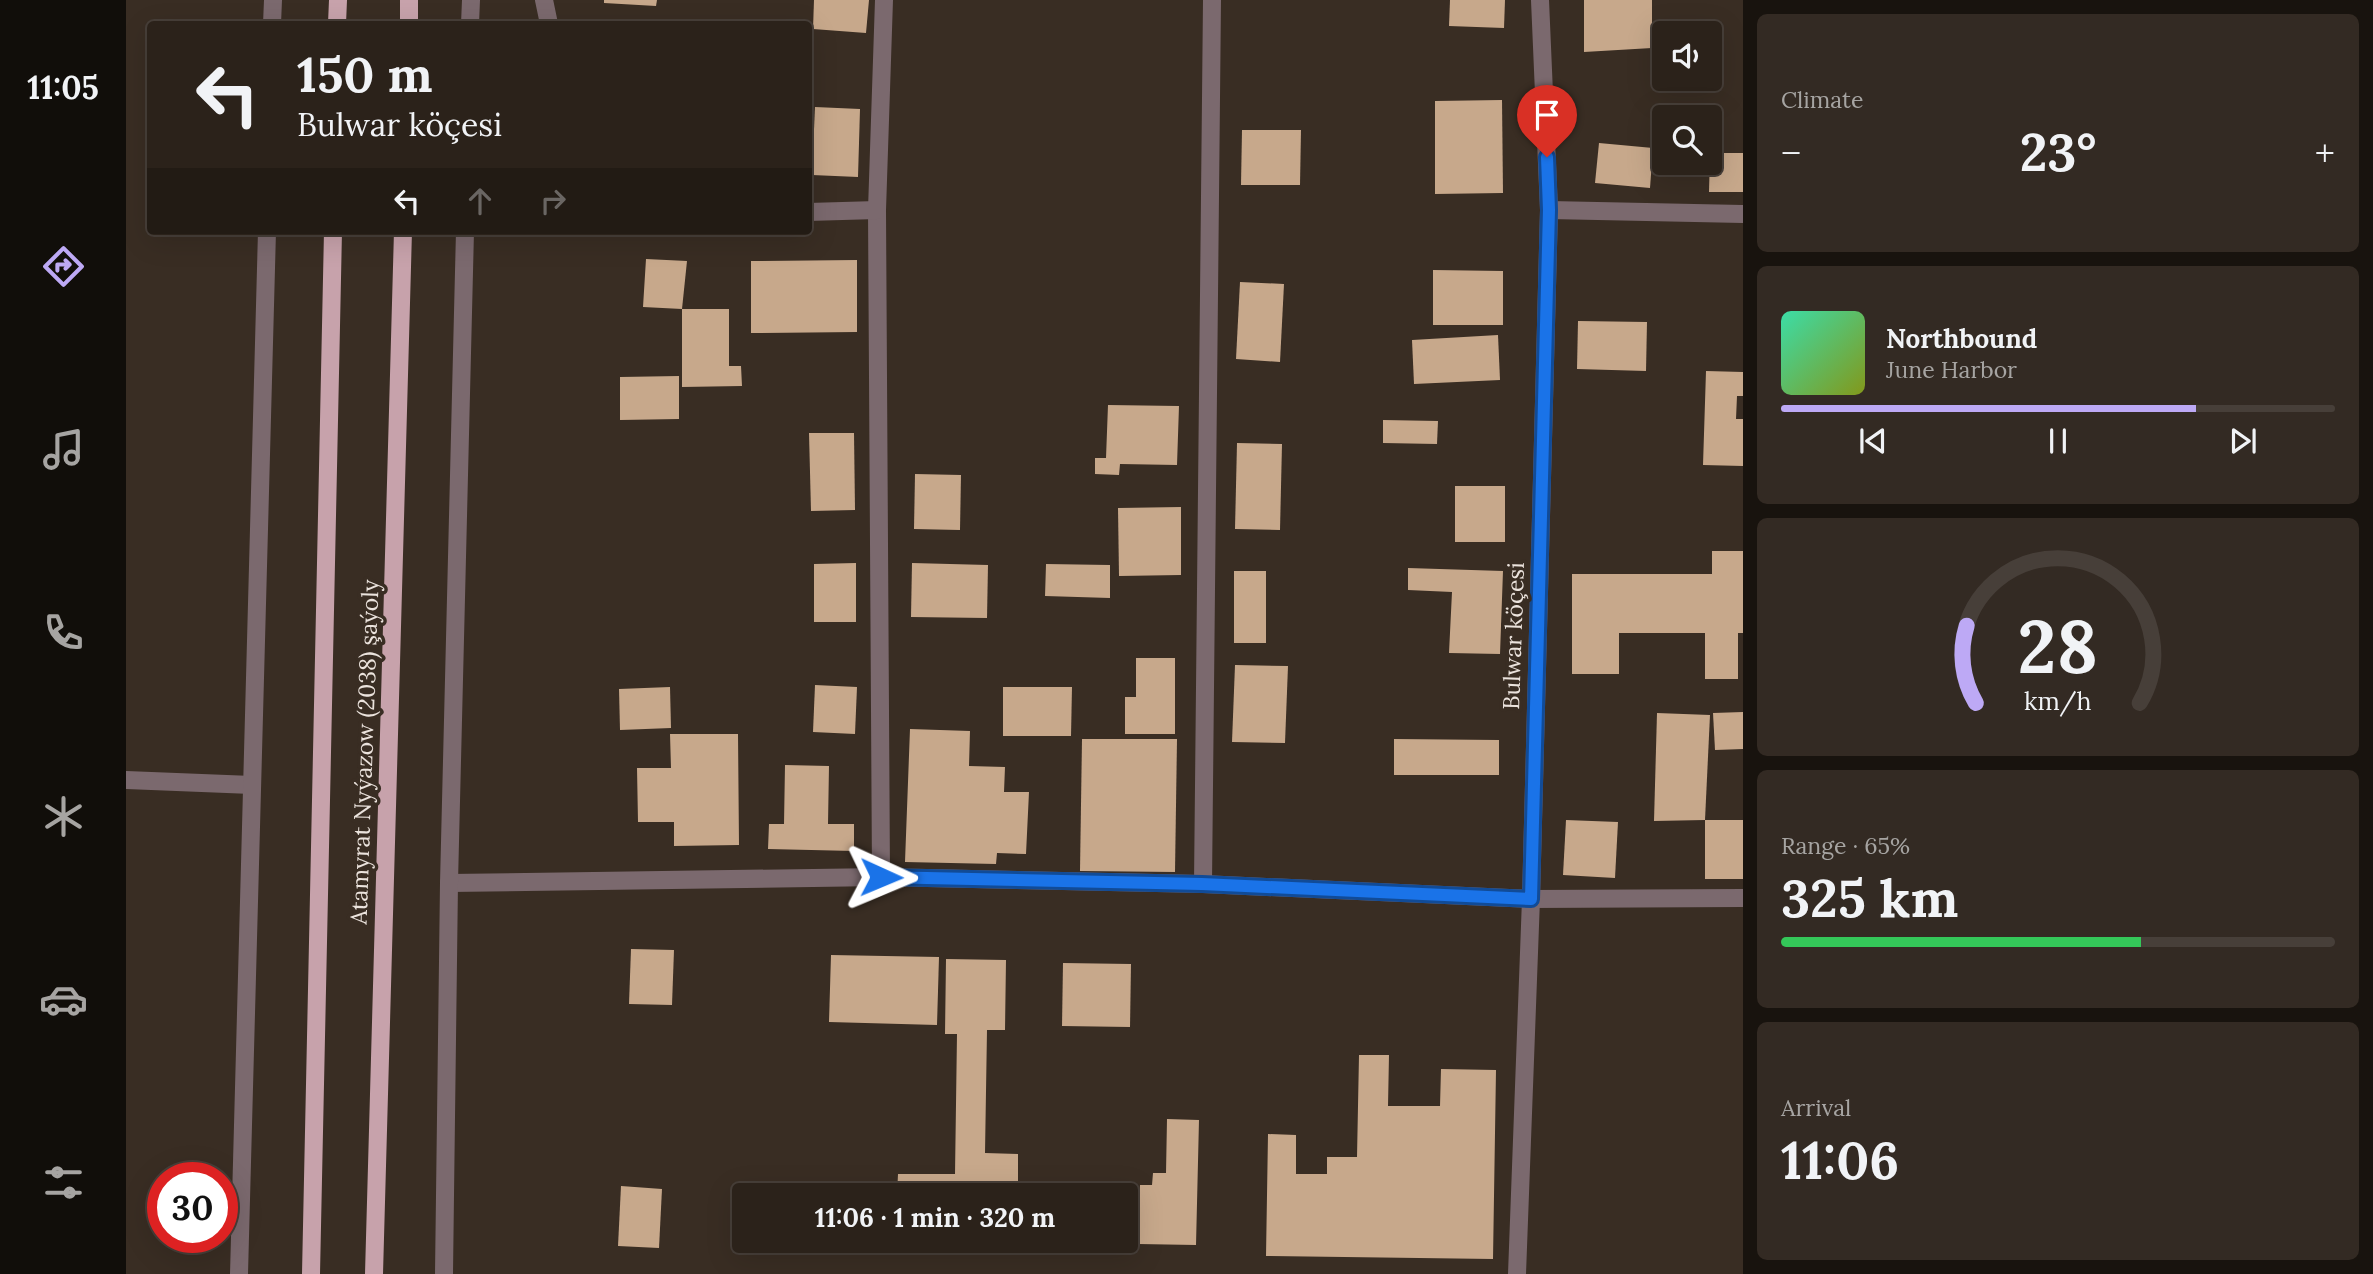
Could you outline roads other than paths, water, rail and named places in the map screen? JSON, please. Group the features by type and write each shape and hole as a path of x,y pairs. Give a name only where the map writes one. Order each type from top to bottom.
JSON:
{"main road":[{"path":"337,21 338,0"},
{"path":"409,0 409,21"},
{"name":"Atamyrat Nyýazow (2038) şaýoly","path":"311,1274 333,235"},
{"name":"Atamyrat Nyýazow (2038) şaýoly","path":"374,1274 403,235"}],"street":[{"path":"272,21 273,0"},
{"path":"470,21 471,0"},
{"path":"544,0 548,21"},
{"path":"881,877 877,209 884,0"},
{"path":"1202,884 1212,0"},
{"name":"Bulwar köçesi","path":"1517,1274 1531,899 1549,210 1540,0"},
{"path":"812,212 877,209"},
{"path":"1549,210 1743,214"},
{"path":"239,1274 267,235"},
{"path":"443,1274 449,883 465,235"},
{"path":"126,779 252,785"},
{"path":"449,883 881,877 1202,884 1531,899 1743,898"}]}
